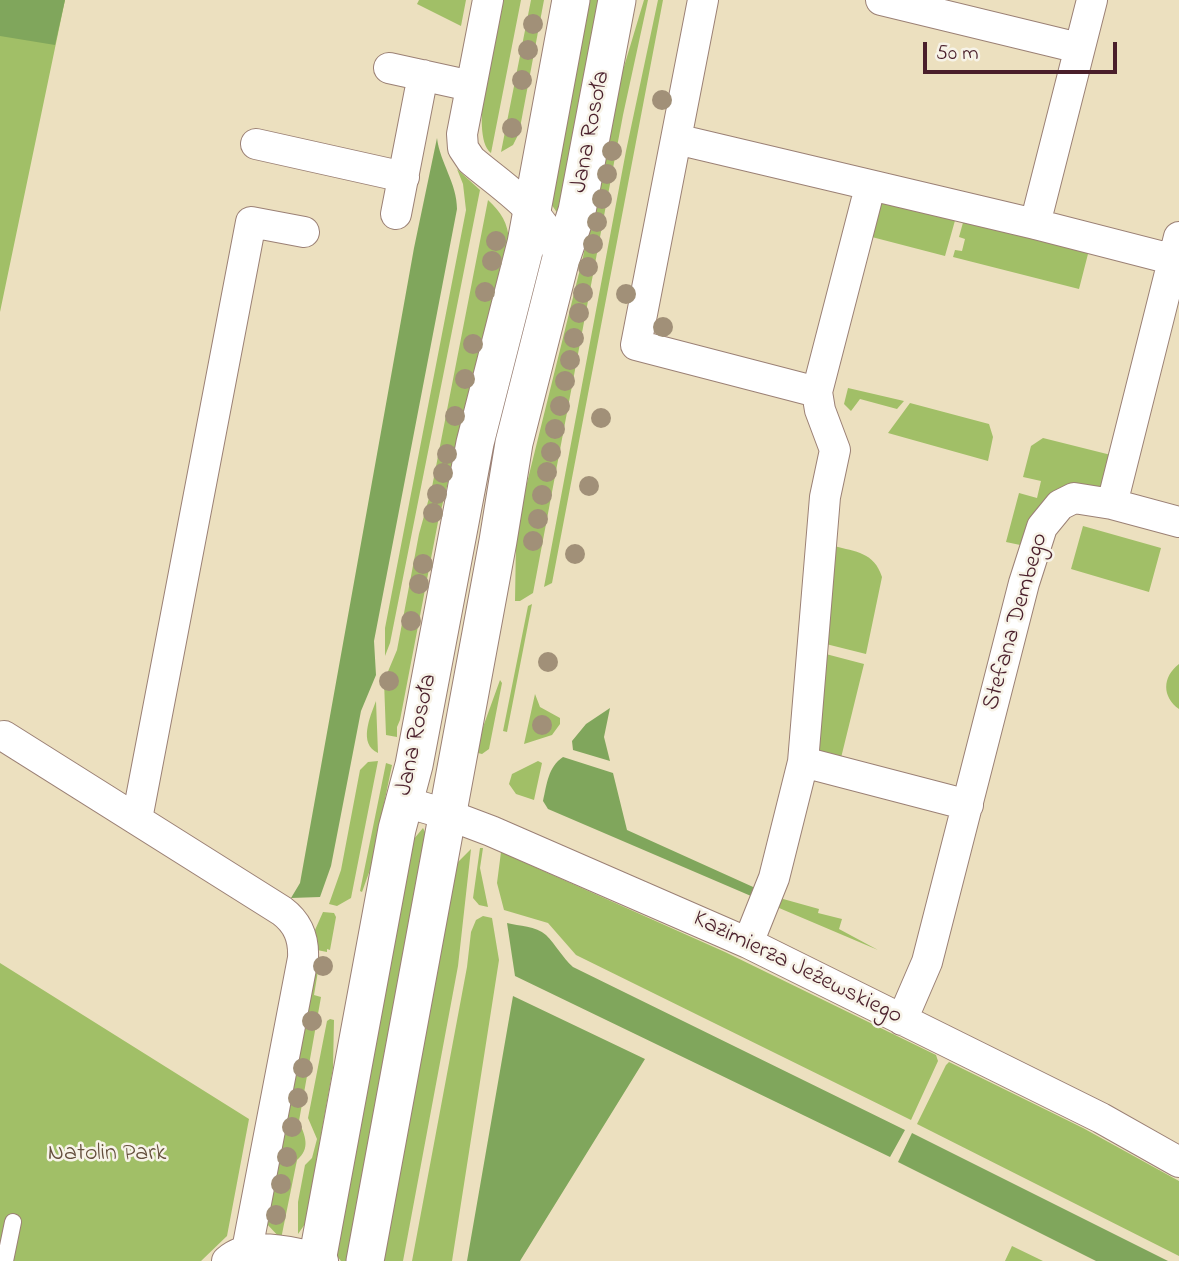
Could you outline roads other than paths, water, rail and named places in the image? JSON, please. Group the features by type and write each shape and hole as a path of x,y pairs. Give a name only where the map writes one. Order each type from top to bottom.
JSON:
{"street":[{"path":"488,0 462,137 464,152 549,231 560,262"},
{"name":"Jana Rosoła","path":"319,1260 397,829 414,765 475,443 523,258 571,0"},
{"name":"Jana Rosoła","path":"365,1261 498,541 512,452 560,262 577,212 617,0"},
{"path":"703,0 636,345 817,392"},
{"path":"881,0 1079,48"},
{"path":"1035,224 1092,0"},
{"path":"389,68 471,86"},
{"path":"397,214 423,75"},
{"path":"676,139 870,187 1177,253 1112,504 1179,522"},
{"path":"256,144 404,177"},
{"path":"748,943 774,878 803,762 825,496 835,450 820,410 817,392 870,187"},
{"path":"137,820 251,222 304,232"},
{"name":"Stefana Dembego","path":"902,1020 927,962 1024,583 1042,527 1060,505 1073,498 1112,504"},
{"path":"4,736 282,911 297,925 302,938 303,958 237,1255 262,1250 319,1260"},
{"path":"803,762 968,805"},
{"name":"Kazimierza Jeżewskiego","path":"404,802 491,831 748,943 1101,1118 1179,1162"}],"lane":[{"path":"5,1261 13,1222"}],"park label":[{"name":"Natolin Park","path":"107,1155"}]}
